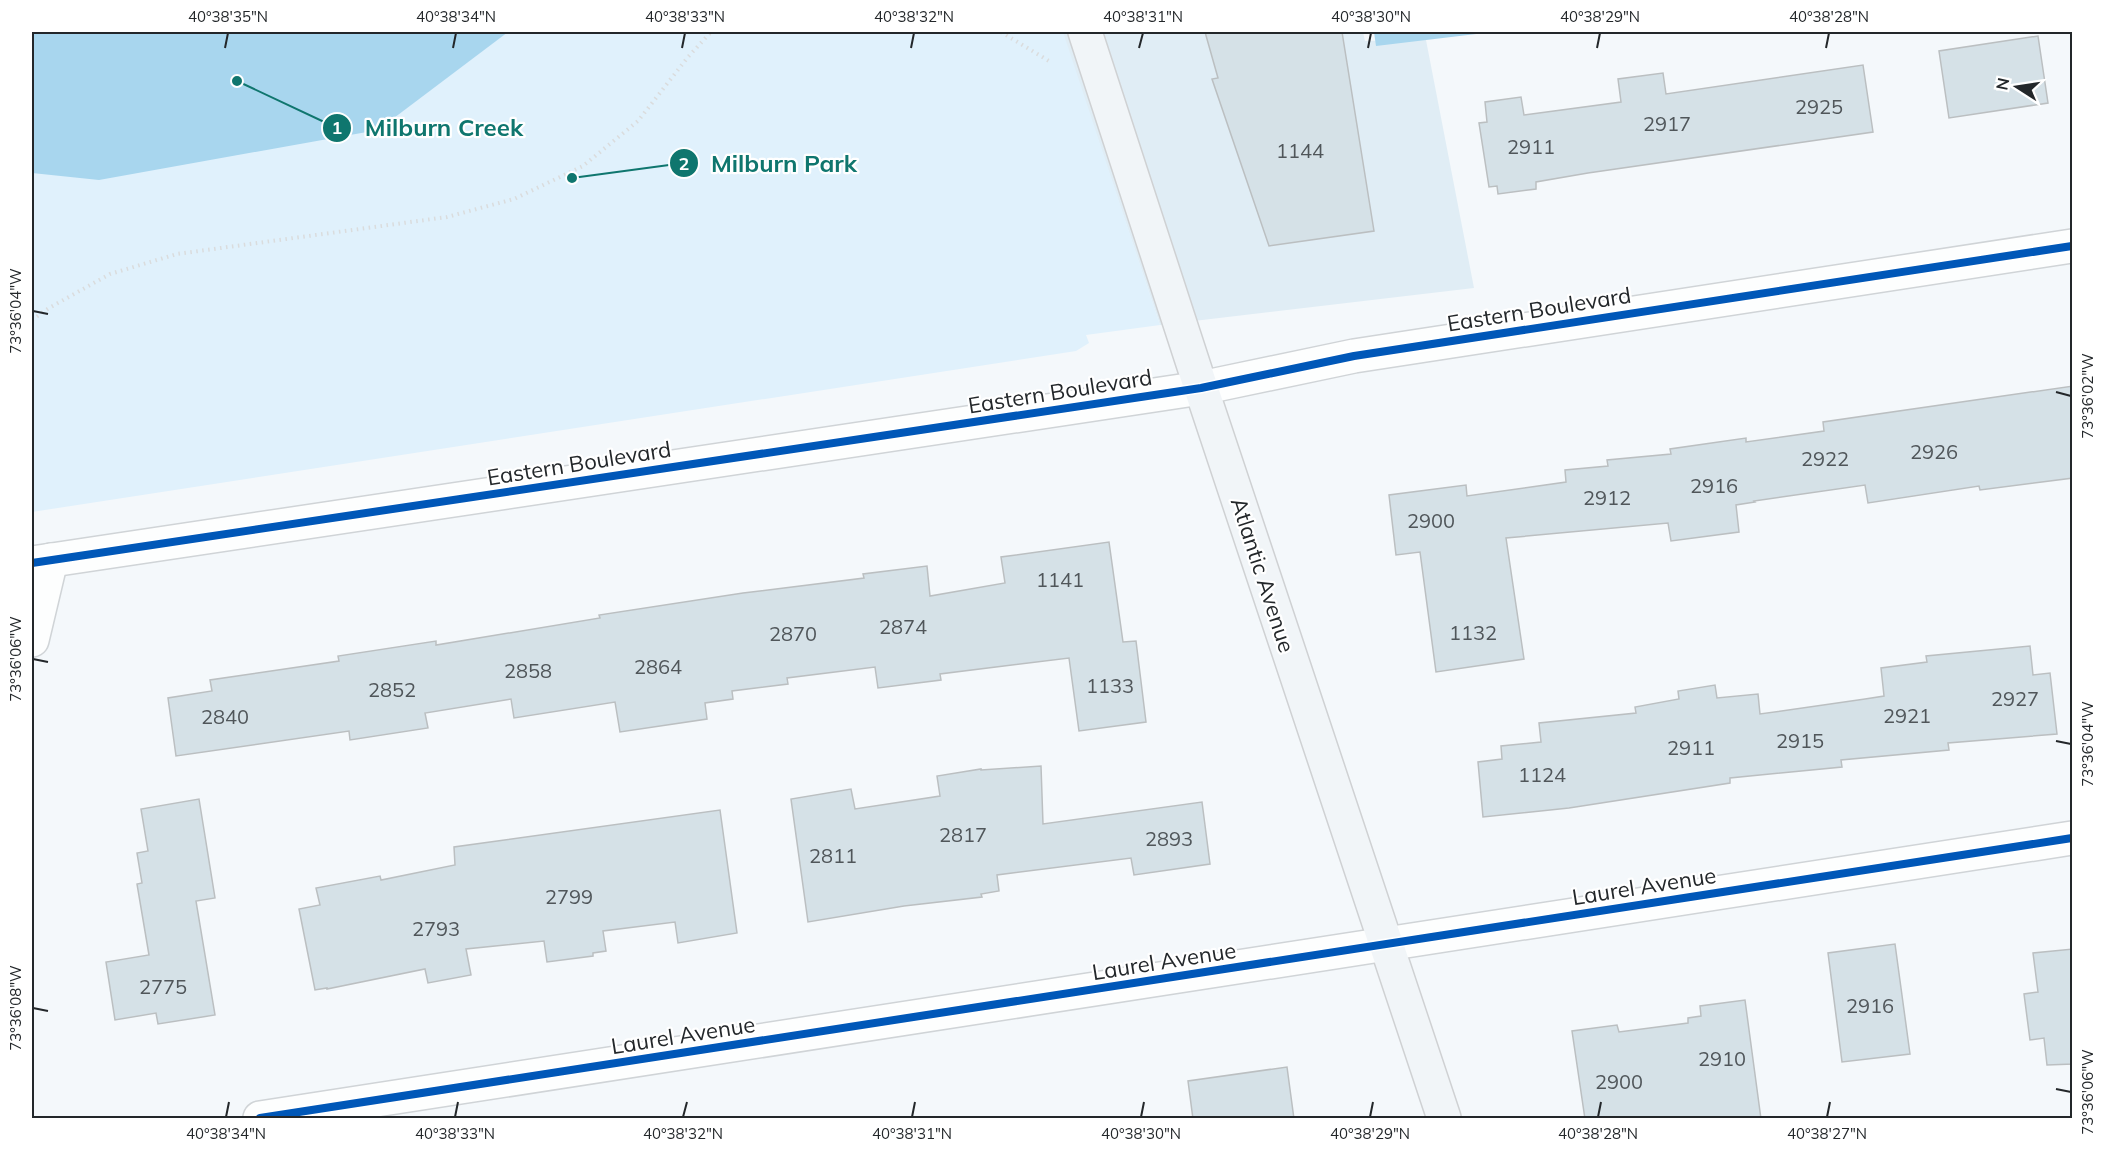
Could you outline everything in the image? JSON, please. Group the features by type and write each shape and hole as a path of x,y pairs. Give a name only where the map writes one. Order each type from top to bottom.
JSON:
{"main road":[{"name":"Atlantic Avenue","path":"1085,32 1444,1119"}],"street":[{"name":"Eastern Boulevard","path":"32,640 41,561 1201,388 1353,356 2073,246"},
{"name":"Laurel Avenue","path":"260,1119 2073,838"}],"path":[{"path":"32,320 110,274 177,254 447,217 514,199 583,166 638,121 688,57 711,32"}],"shaded area":[{"path":"32,32 1063,32 1160,325 1086,335 1089,343 1076,351 32,512"},
{"path":"1062,32 1363,32 1365,41 1426,40 1474,288 1160,325"}],"water":[{"path":"32,32 508,32 378,130 99,180 32,173"},
{"path":"1374,32 1493,32 1376,46"}],"building":[{"path":"1205,32 1342,32 1374,231 1269,246 1212,79 1218,78"},
{"path":"2038,36 2048,103 1949,118 1939,51"},
{"path":"1863,65 1873,132 1588,173 1536,182 1536,189 1498,194 1497,186 1489,187 1479,123 1487,122 1485,102 1521,97 1524,115 1621,102 1618,79 1663,73 1666,94"},
{"path":"2073,386 2073,478 1980,490 1979,486 1868,503 1865,485 1754,501 1736,505 1739,532 1671,541 1668,523 1506,538 1524,659 1436,672 1420,552 1396,555 1389,495 1466,485 1467,496 1566,482 1565,470 1608,466 1607,460 1671,454 1670,449 1746,438 1746,442 1824,431 1823,422"},
{"path":"1109,542 1123,642 1136,641 1146,722 1079,731 1069,658 940,674 941,680 878,688 875,667 787,678 788,684 732,691 733,699 705,703 707,719 620,732 615,702 514,718 511,699 425,713 428,728 350,740 349,731 176,756 168,698 212,691 210,680 339,661 338,656 436,641 436,645 600,618 599,615 743,593 864,578 863,574 927,566 930,596 1005,583 1001,557"},
{"path":"2030,646 2033,675 2050,673 2057,734 1948,743 1949,750 1841,760 1842,767 1730,778 1730,783 1569,808 1483,817 1478,762 1502,759 1501,746 1541,742 1539,723 1636,713 1635,707 1679,699 1678,691 1715,685 1717,698 1758,694 1760,714 1865,699 1884,696 1881,668 1927,662 1926,656"},
{"path":"1041,766 1043,824 1202,802 1210,864 1134,875 1131,858 997,875 999,891 981,894 982,897 904,906 808,922 791,799 851,789 855,809 940,796 937,776 981,769"},
{"path":"199,799 215,898 196,901 215,1015 158,1024 156,1013 115,1020 106,962 149,955 137,884 142,883 137,853 148,851 141,809"},
{"path":"720,810 737,933 678,943 675,922 603,931 606,951 593,953 593,956 547,962 544,941 466,949 471,975 428,983 425,969 315,990 299,909 320,905 316,888 380,876 381,880 455,865 454,847"},
{"path":"1895,944 1910,1054 1842,1062 1828,953"},
{"path":"2073,949 2073,1064 2047,1065 2044,1038 2030,1040 2024,994 2038,992 2033,953"},
{"path":"1745,1000 1761,1119 1585,1119 1572,1031 1617,1025 1619,1032 1688,1023 1688,1018 1701,1016 1700,1006"},
{"path":"1287,1067 1294,1119 1193,1119 1188,1081"}],"cycle path":[{"path":"32,563 1201,388 1354,356 2072,246"},
{"path":"260,1118 2072,838"}],"place":[{"name":"Milburn Creek","path":"237,81"},
{"name":"Milburn Park","path":"572,178"}]}
